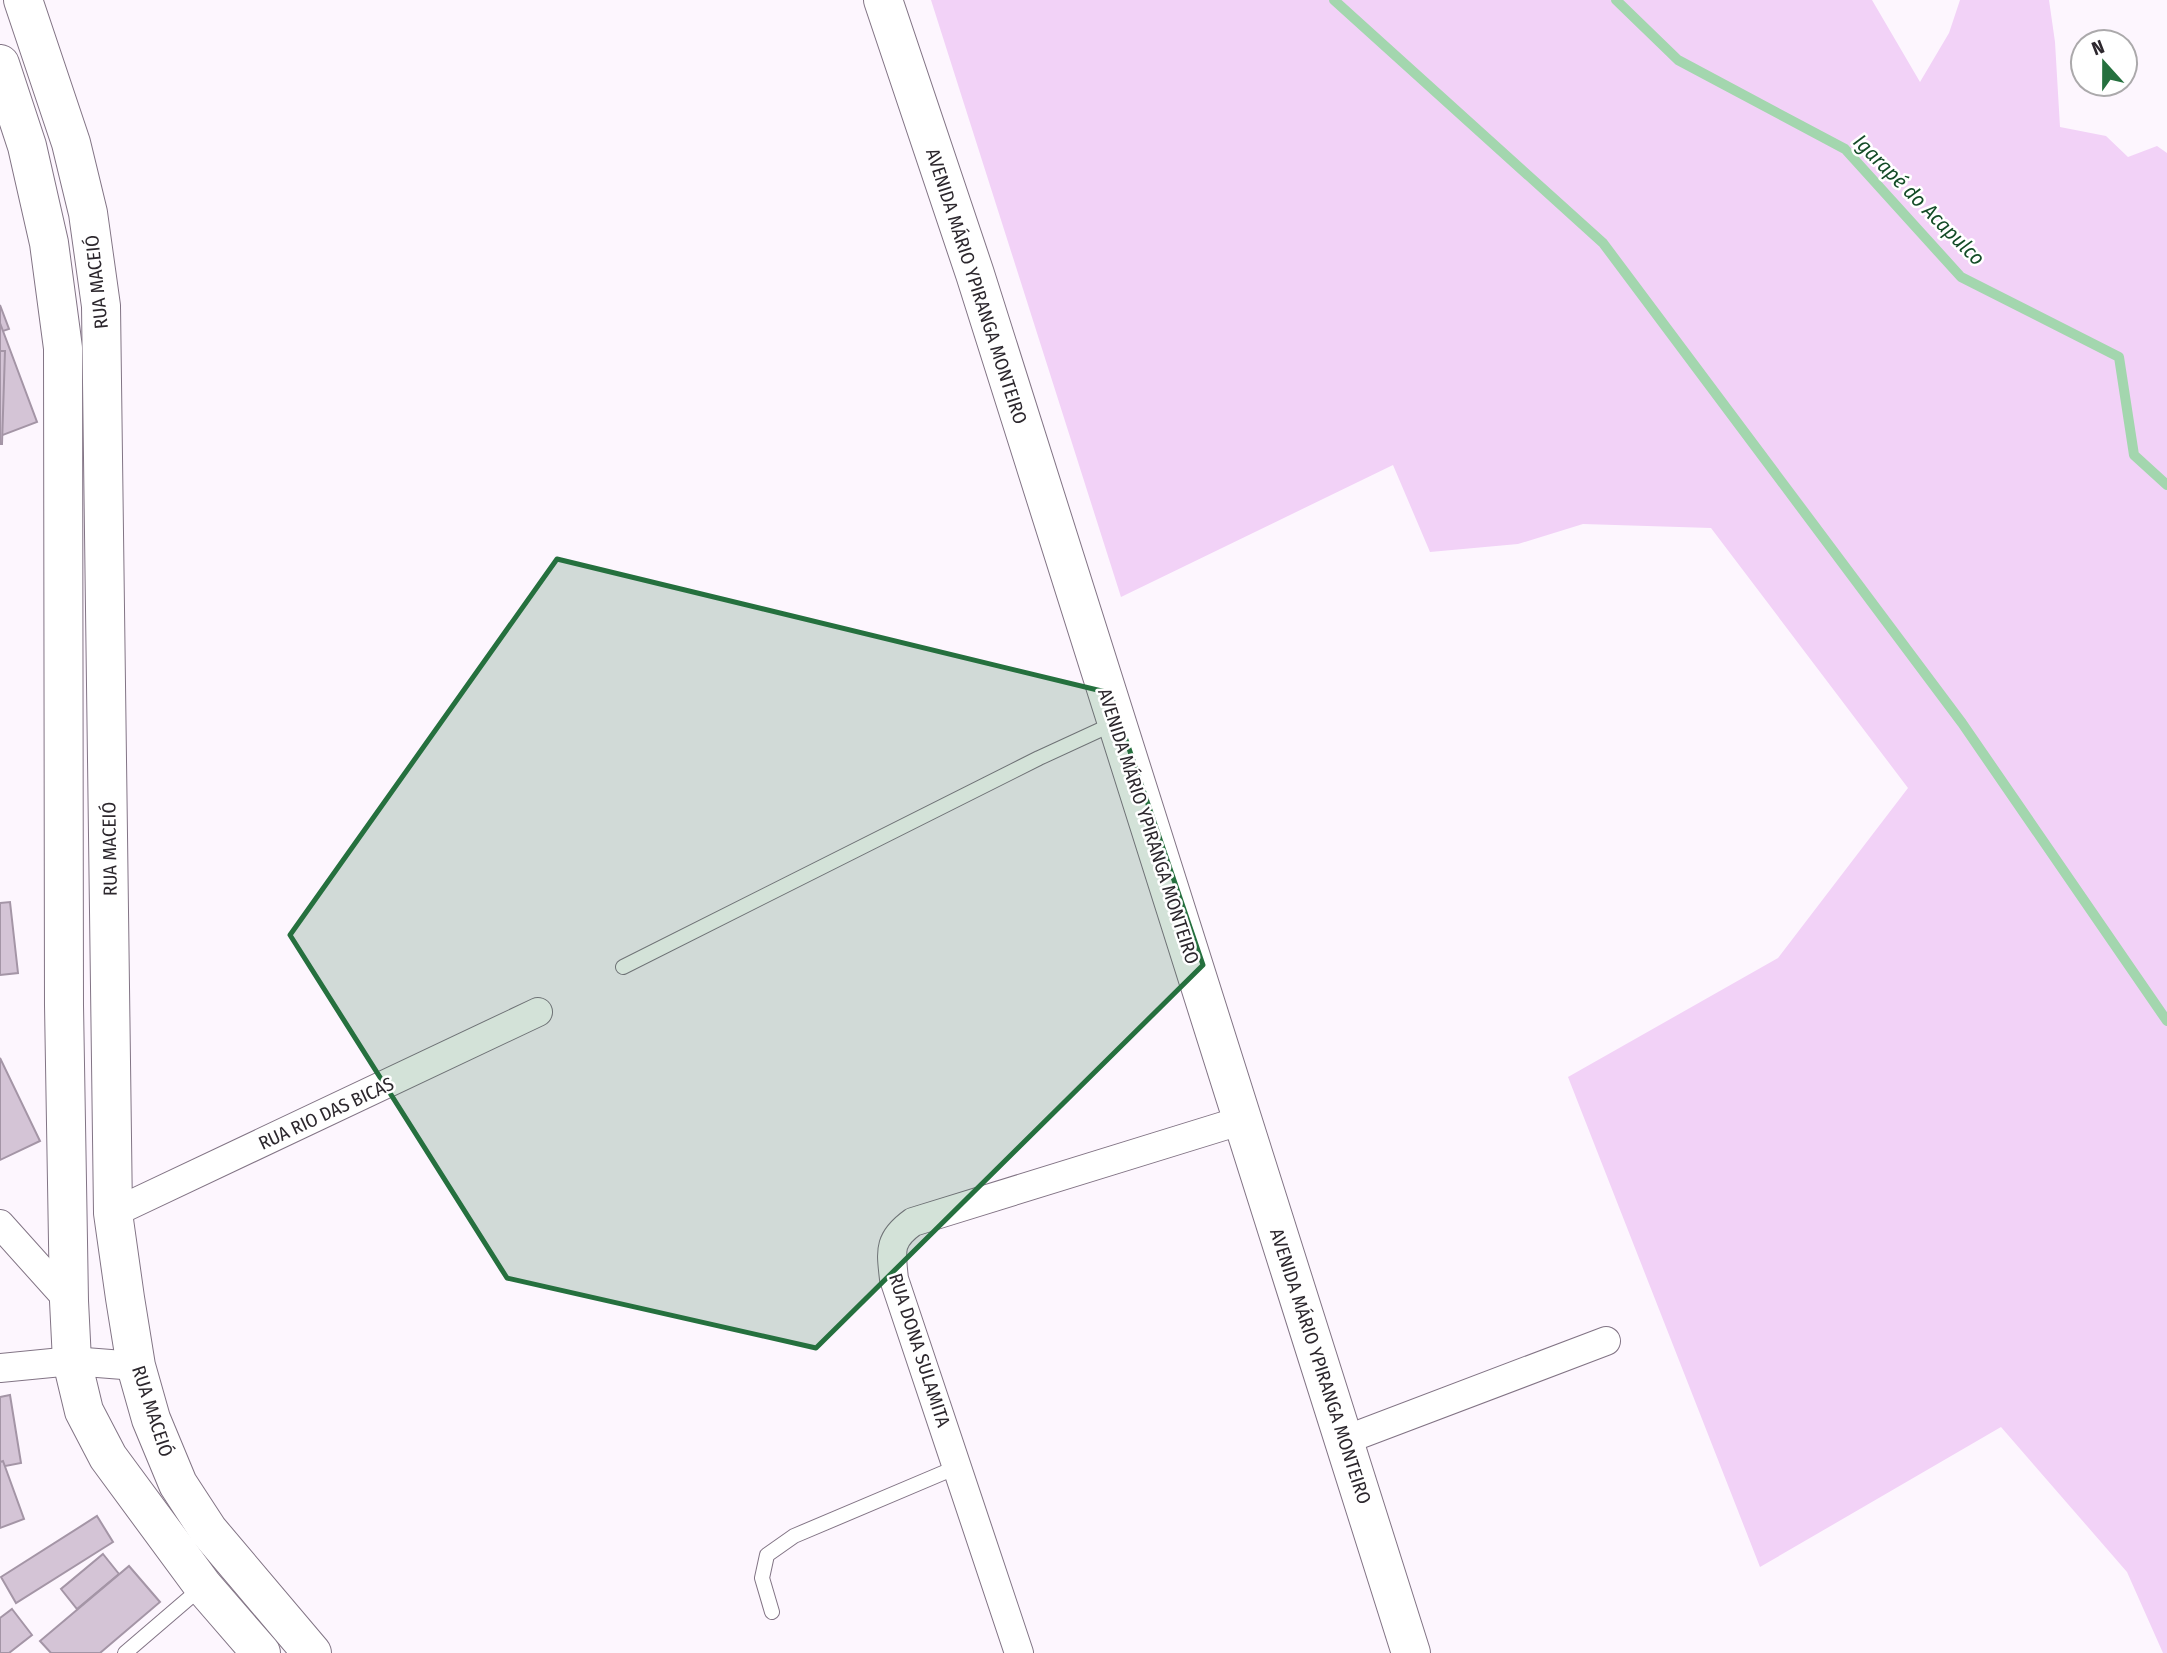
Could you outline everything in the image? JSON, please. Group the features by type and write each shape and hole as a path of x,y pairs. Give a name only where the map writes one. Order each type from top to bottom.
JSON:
{"main road":[{"name":"RUA MACEIÓ","path":"23,0 74,155 88,213 101,306 113,1213 136,1366 150,1419 178,1484 208,1530 312,1653"},
{"name":"AVENIDA MÁRIO YPIRANGA MONTEIRO","path":"883,0 975,274 1411,1653"},
{"name":"RUA MACEIÓ","path":"0,64 27,146 47,230 63,348 64,1005 72,1361 84,1411 108,1457 203,1586 261,1653"}],"street":[{"name":"RUA RIO DAS BICAS","path":"113,1213 538,1012"},
{"name":"RUA DONA SULAMITA","path":"1019,1653 894,1279 892,1243 900,1231 913,1222 1242,1120"},
{"path":"0,1223 69,1300"},
{"path":"1345,1440 1606,1341"},
{"path":"0,1368 72,1361 136,1366"}],"lane":[{"path":"623,967 1116,722"},
{"path":"772,1612 762,1578 767,1555 794,1536 957,1467"},
{"path":"125,1653 203,1586"}],"highlighted area":[{"path":"557,559 1110,693 1203,965 816,1348 507,1278 290,935"}],"shaded area":[{"path":"931,0 1872,0 1920,82 1949,33 1960,0 2049,0 2055,42 2060,127 2106,136 2128,157 2157,146 2167,153 2167,1653 2163,1653 2127,1572 2001,1427 1760,1567 1568,1077 1778,958 1908,788 1711,528 1583,524 1518,544 1430,552 1393,465 1121,597"}],"building":[{"path":"0,305 9,329 0,332"},
{"path":"0,323 37,422 0,436"},
{"path":"0,351 5,351 2,444 0,444"},
{"path":"10,902 18,973 0,975 0,903"},
{"path":"0,1058 40,1141 0,1160"},
{"path":"10,1395 21,1463 0,1467 0,1397"},
{"path":"3,1461 24,1519 0,1528 0,1462"},
{"path":"97,1516 113,1542 16,1603 1,1577"},
{"path":"103,1554 119,1574 77,1609 61,1589"},
{"path":"129,1566 160,1602 100,1653 51,1653 40,1641"},
{"path":"12,1609 32,1635 9,1653 0,1653 0,1618"}],"waterway":[{"path":"1334,0 1603,243 1962,723 2167,1021"},
{"name":"Igarapé do Acapulco","path":"1616,0 1678,60 1845,149 1961,277 2119,357 2134,455 2167,485"}]}
